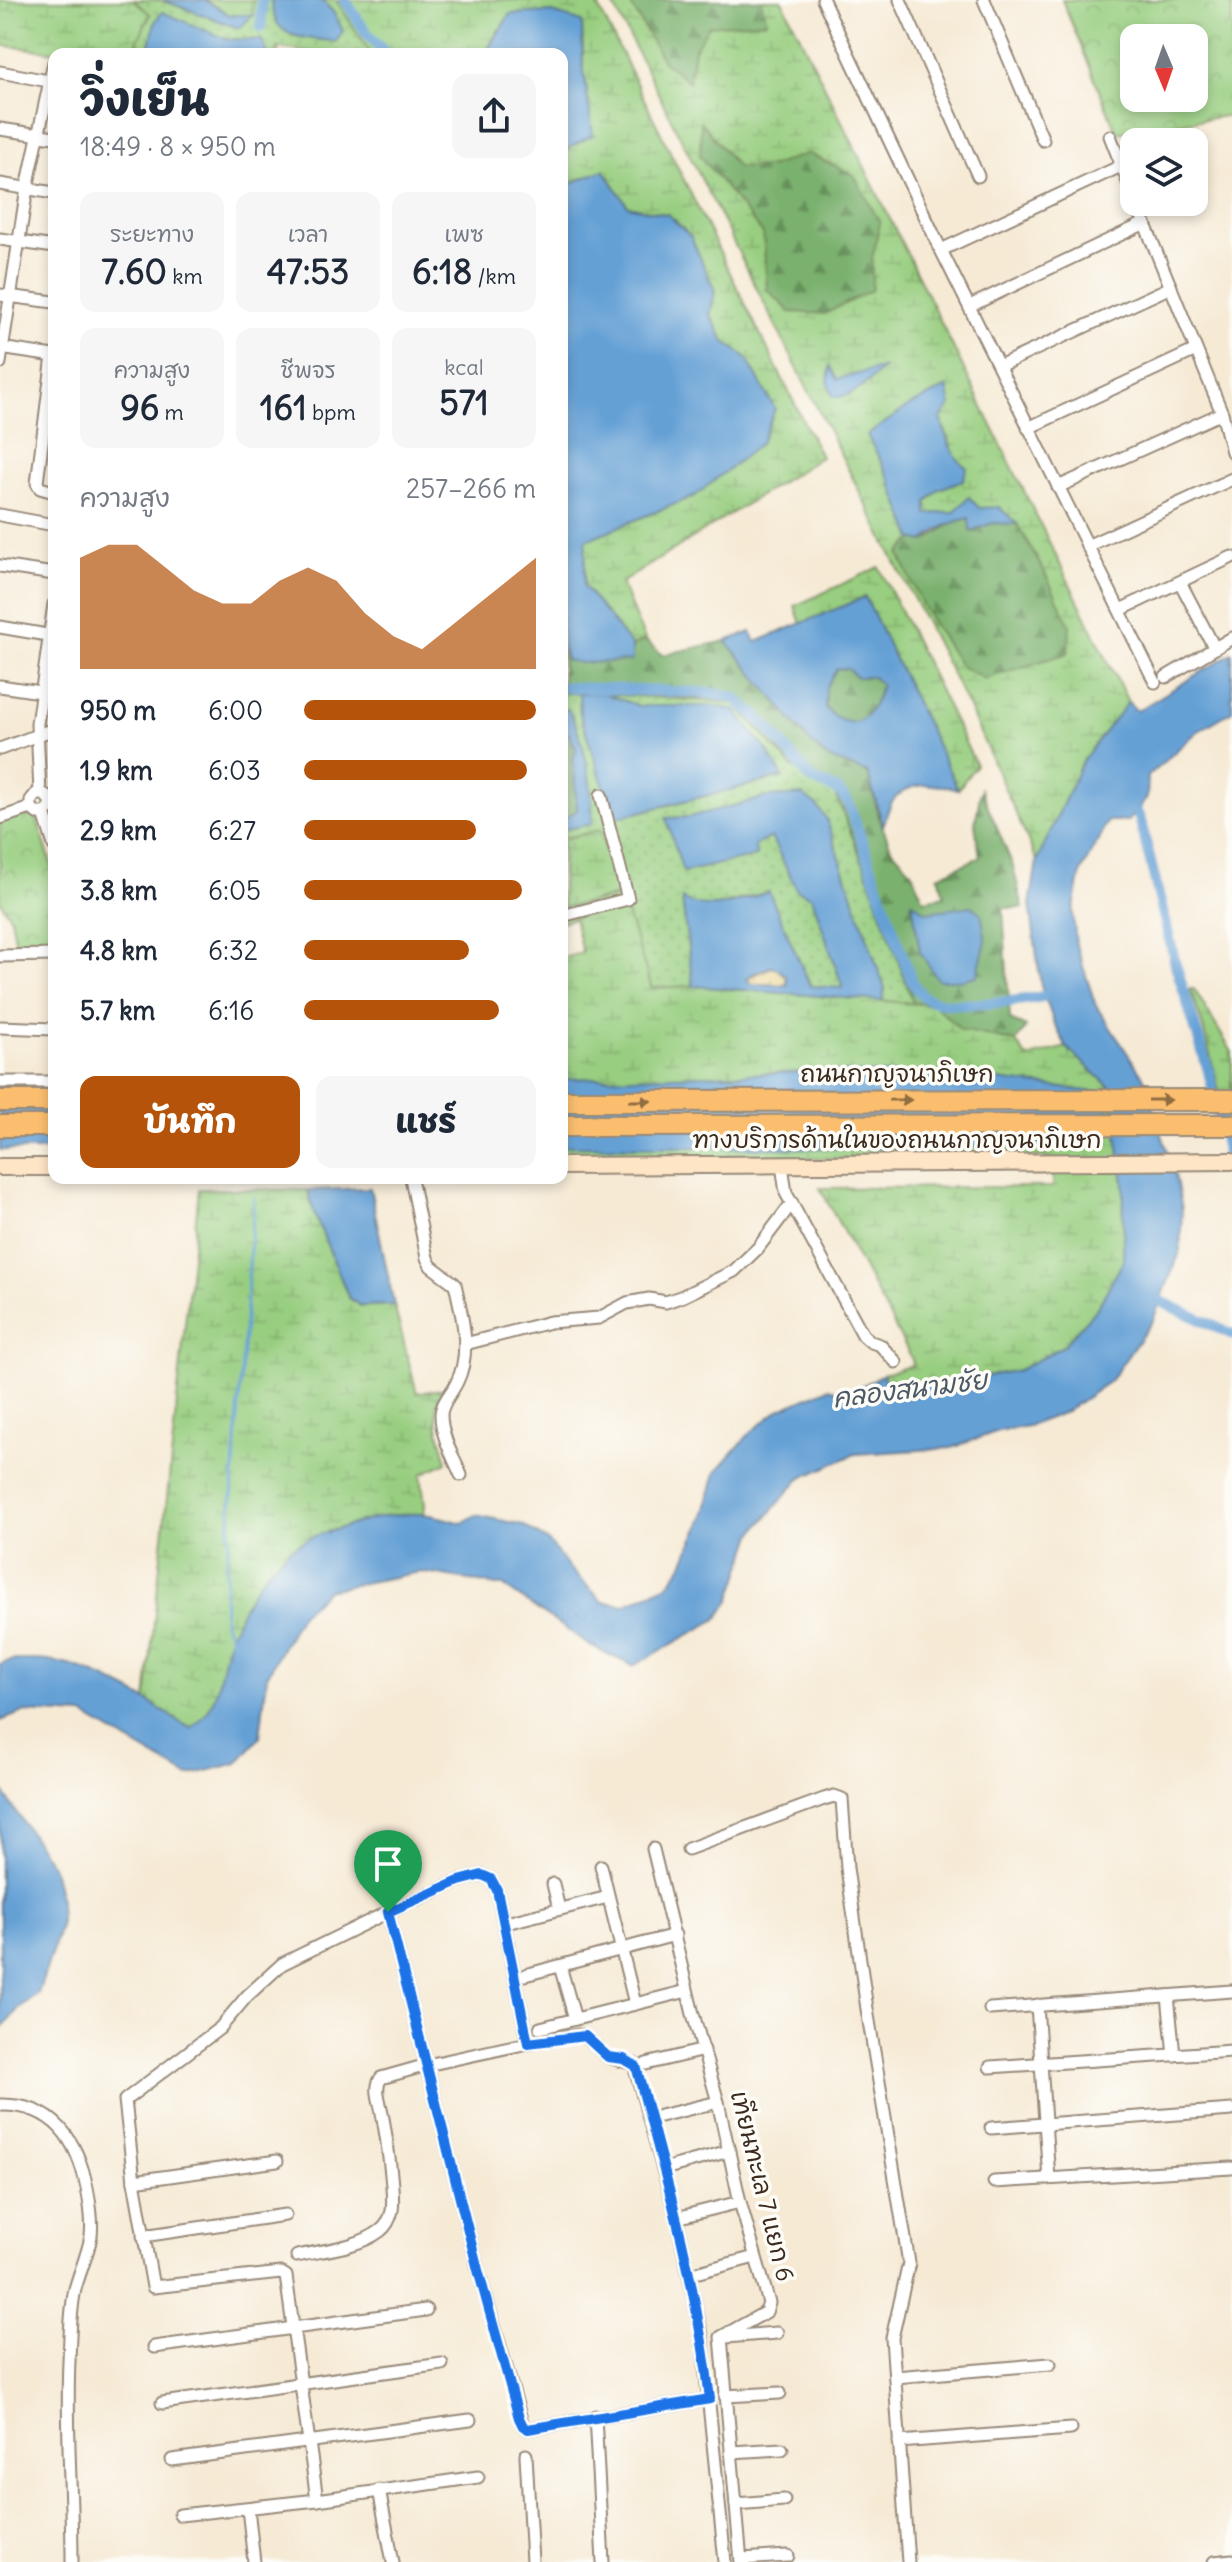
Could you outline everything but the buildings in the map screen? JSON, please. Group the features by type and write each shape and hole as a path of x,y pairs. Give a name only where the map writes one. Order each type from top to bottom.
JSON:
{"highway":[{"name":"ถนนกาญจนาภิเษก","path":"568,1101 1232,1100"},
{"path":"0,1101 48,1101"},
{"path":"568,1126 1232,1125"},
{"path":"0,1126 48,1126"}],"main road":[{"name":"ทางบริการด้านในของถนนกาญจนาภิเษก","path":"568,1166 1232,1161"},
{"path":"0,1167 48,1167"}],"street":[{"path":"823,0 1028,428 1120,610 1161,680 1232,638"},
{"path":"900,0 978,176"},
{"path":"984,0 1043,140"},
{"path":"0,72 48,80"},
{"path":"0,363 5,296 48,99"},
{"path":"0,129 48,136"},
{"path":"1110,136 1120,163"},
{"path":"941,250 1120,166"},
{"path":"0,184 48,192"},
{"path":"1142,216 1222,413 1232,452"},
{"path":"970,306 1145,223"},
{"path":"0,239 48,246"},
{"path":"999,366 1171,287"},
{"path":"5,296 48,301"},
{"path":"1,348 48,355"},
{"path":"1028,428 1196,350"},
{"path":"48,401 37,483 48,490"},
{"path":"1058,487 1222,413"},
{"path":"1087,546 1232,479"},
{"path":"0,515 48,524"},
{"path":"0,522 48,531"},
{"path":"1120,610 1232,557"},
{"path":"0,566 48,573"},
{"path":"1180,582 1214,647"},
{"path":"0,627 48,635"},
{"path":"0,686 48,694 37,736 48,797 31,800 31,808"},
{"path":"0,749 48,731"},
{"path":"568,914 628,899 601,795"},
{"path":"31,808 37,813 48,810"},
{"path":"0,818 31,808"},
{"path":"44,813 48,826"},
{"path":"0,956 48,955"},
{"path":"0,1027 48,1029"},
{"path":"0,1082 48,1082"},
{"path":"782,1165 784,1188 863,1335 880,1345 896,1362"},
{"path":"412,1184 424,1251 431,1266 455,1284 465,1344 458,1381 442,1406 441,1416 448,1445 461,1475"},
{"path":"465,1344 550,1322 599,1318 627,1303 649,1299 666,1302 683,1296 734,1271 758,1248 792,1203"},
{"path":"688,1849 824,1799 834,1796 842,1799 847,1868 867,2009 909,2263 892,2331 908,2562"},
{"name":"เทียนทะเล 7 แยก 6","path":"653,1849 769,2308 721,2337"},
{"path":"601,1866 635,2004"},
{"path":"317,2500 286,2275 275,2273 154,2288 134,2181 125,2101 220,2028 247,1996 282,1964 388,1912 459,1881 482,1875 491,1879 497,1890 528,2043"},
{"path":"553,1884 559,1909"},
{"path":"510,1922 608,1897"},
{"path":"388,1912 478,2270 521,2423 528,2429 710,2399"},
{"path":"525,1975 675,1935"},
{"path":"560,1966 575,2019"},
{"path":"540,2028 687,1991"},
{"path":"990,2009 1232,1991"},
{"path":"1168,1996 1174,2055"},
{"path":"1037,2005 1049,2179"},
{"path":"297,2256 352,2244 376,2234 387,2224 393,2201 377,2082 381,2078 528,2043 585,2036 608,2057 624,2059 636,2066 693,2283 710,2399 725,2562"},
{"path":"646,2064 704,2050"},
{"path":"990,2067 1232,2051"},
{"path":"660,2116 718,2102"},
{"path":"0,2105 12,2104 40,2112 57,2124 72,2142 83,2167 90,2207 92,2234 75,2289 70,2350 72,2562"},
{"path":"991,2128 1232,2110"},
{"path":"671,2167 729,2151"},
{"path":"134,2181 277,2161"},
{"path":"994,2182 1232,2168"},
{"path":"684,2216 740,2202"},
{"path":"143,2236 285,2215"},
{"path":"699,2272 755,2257"},
{"path":"154,2347 426,2310"},
{"path":"777,2333 721,2337 741,2561 788,2556"},
{"path":"162,2403 442,2364"},
{"path":"895,2377 1050,2364"},
{"path":"725,2396 780,2393"},
{"path":"595,2416 603,2562"},
{"path":"172,2460 470,2420"},
{"path":"899,2442 1071,2429"},
{"path":"731,2452 782,2449"},
{"path":"526,2455 532,2562"},
{"path":"180,2515 317,2500 478,2477"},
{"path":"379,2490 393,2562"},
{"path":"736,2504 784,2500"},
{"path":"248,2508 250,2562"},
{"path":"1214,2562 1232,2560"}],"green space":[{"path":"0,0 133,0 150,14 135,48 48,48 48,51 0,45"},
{"path":"133,0 162,0 239,28 253,15 253,0 271,0 334,13 322,0 336,0 367,48 265,48 262,40 226,39 155,22 149,48 135,48 150,14"},
{"path":"204,0 253,0 253,15 230,15"},
{"path":"336,0 595,0 821,457 621,583 645,640 632,646 584,586 586,540 695,496 746,357 725,342 710,314 715,291 691,237 669,215 628,206 604,170 568,184 568,144 583,64 582,22 498,30 488,48 367,48"},
{"path":"611,0 628,0 663,61 689,82 694,50 709,26 767,21 761,0 782,0 1128,702 1083,760 1037,861 969,708","holes":["701,122 738,168 769,167 808,153 854,175 880,223 872,259 872,290 825,314 790,312 767,289 763,234 700,156","830,368 837,379 884,368 833,396","941,417 963,480 939,489 927,502 927,514 954,512 1017,524 1070,625 1068,653 985,679 960,666 924,609 899,554 913,539 888,475 867,435 887,422"]},
{"path":"628,0 761,0 768,21 694,50 690,83 663,61"},
{"path":"1062,0 1232,0 1232,115 1149,128 1120,128 1117,133"},
{"path":"701,121 769,167 808,153 854,175 880,223 872,259 872,290 825,314 790,312 767,289 763,234 700,156"},
{"path":"970,518 971,531 993,523 1017,524 1071,625 1068,653 985,679 960,666 924,609 899,554 913,539 925,542 955,521"},
{"path":"879,567 976,765 958,789 865,597 801,624 795,606"},
{"path":"645,640 662,655 726,641 808,740 828,758 868,773 879,818 891,848 911,870 924,900 945,896 938,876 980,857 975,824 981,790 1013,866 1023,908 1003,908 1010,1020 1026,1027 1016,1042 961,1030 934,1005 913,1003 869,877 833,788 792,767 735,703 676,697 568,693 568,660 631,661 632,646","holes":["912,903 927,912 947,910 920,952"]},
{"path":"837,668 848,669 857,677 873,677 881,684 867,714 854,722 836,717 825,708 826,687"},
{"path":"568,693 579,693 580,714 615,818 783,777 735,710 715,706 639,706 605,694 735,703 792,767 833,788 869,877 913,1003 882,1001 885,989 826,818 666,819 756,855 754,845 771,837 797,889 812,897 843,989 811,986 768,892 713,907 695,907 682,900 693,986 651,988 574,918 568,920 568,907 618,897 600,830 568,838 568,829 592,823 568,710"},
{"path":"568,734 576,750 573,760 577,810 568,816"},
{"path":"27,814 37,819 48,854 48,943 16,944 11,918 0,901 0,820"},
{"path":"600,830 618,896 568,907 568,838"},
{"path":"624,905 652,988 693,986 934,1005 961,1030 1016,1042 1027,1058 1066,1047 1110,1087 1124,1182 1123,1262 1097,1308 1063,1346 1019,1370 961,1381 883,1388 884,1374 913,1365 912,1359 820,1188 1053,1187 1053,1171 1045,1157 568,1160 568,956 582,953 574,918"},
{"path":"1190,989 1194,989 1232,1052 1232,1141 1203,1027"},
{"path":"199,1189 308,1190 314,1213 349,1298 361,1306 394,1305 417,1393 442,1389 437,1416 447,1462 421,1474 424,1514 364,1521 309,1538 228,1644 215,1699 205,1718 191,1728 170,1718 146,1700"}],"sand":[{"path":"771,967 778,968 786,976 787,985 751,984 747,979"}],"water":[{"path":"162,0 204,0 230,15 253,15 239,28"},
{"path":"271,0 322,0 334,13 343,31 336,42 292,34 278,23"},
{"path":"162,12 226,39 262,40 265,48 149,48 155,22"},
{"path":"550,12 582,22 583,64 593,135 568,148 568,48 489,48 510,14"},
{"path":"604,170 628,206 669,215 691,237 715,291 710,315 725,342 746,357 775,409 761,443 695,496 586,540 584,586 632,646 632,661 580,663 568,660 568,184"},
{"path":"830,366 837,379 885,367 855,391 833,397 828,381"},
{"path":"947,387 951,405 941,418 953,452 967,468 963,480 939,489 927,502 927,514 954,512 969,497 979,508 999,507 1017,524 993,523 970,531 969,518 945,526 924,542 913,539 888,475 867,435 909,406"},
{"path":"865,597 958,789 922,785 906,790 892,802 883,826 868,773 828,758 808,740 726,641 751,632 756,642","holes":["837,668 848,669 856,677 873,677 881,684 867,714 853,722 835,717 825,708 826,687"]},
{"name":"คลองสนามชัย","path":"1232,653 1232,711 1197,732 1148,776 1147,798 1128,821 1108,821 1081,872 1073,913 1076,945 1096,1006 1144,1078 1175,1175 1182,1209 1180,1252 1153,1320 1110,1381 1065,1412 1028,1426 998,1431 952,1448 855,1454 799,1479 754,1532 730,1601 717,1619 633,1666 592,1647 503,1586 420,1572 327,1590 300,1615 267,1676 260,1737 237,1763 188,1776 83,1715 24,1712 0,1721 0,1664 31,1660 60,1663 103,1677 191,1728 201,1720 213,1701 232,1630 248,1598 270,1568 283,1555 312,1537 378,1518 425,1514 462,1523 476,1515 523,1525 549,1542 568,1567 603,1602 624,1605 668,1585 682,1566 704,1516 716,1472 751,1432 780,1409 829,1388 847,1394 884,1374 884,1388 961,1381 1019,1370 1063,1346 1097,1308 1123,1262 1124,1182 1110,1087 1066,1047 1041,986 1030,905 1037,861 1083,760 1128,702 1137,711"},
{"path":"579,693 605,694 639,706 715,706 735,710 769,753 783,777 614,818 580,714"},
{"path":"568,709 587,765 592,824 568,829 568,816 577,810 573,760 576,749 569,735"},
{"path":"803,795 826,818 885,989 882,1001 693,986 682,899 692,904 714,906 769,892 810,986 843,988 812,897 797,890 771,837 755,845 756,856 683,872 666,818 689,817 768,797","holes":["771,967 786,976 787,985 752,984 747,979"]},
{"path":"912,902 927,912 972,906 981,913 986,941 977,976 938,980 920,952"},
{"path":"812,1072 958,1075 1103,1093 1109,1112 1101,1141 899,1148 568,1146 568,1079"},
{"path":"0,1094 48,1095 48,1150 0,1150"},
{"path":"370,1188 394,1305 361,1306 349,1298 314,1213 308,1190"},
{"path":"0,1787 53,1868 60,1900 60,1927 38,1994 19,2008 0,2032"}],"waterway":[{"path":"261,27 262,0"},
{"path":"345,0 381,48"},
{"path":"568,687 709,693 735,698 767,726 811,779 837,790 848,802 912,982 922,996 951,1004 969,1004 1058,993"},
{"path":"1130,800 1140,819 1176,966 1208,1069 1232,1173"},
{"path":"232,1639 224,1623 225,1591 254,1198"},
{"path":"1149,1296 1232,1334"}],"route":[{"path":"486,1875 497,1890 528,2043 585,2036 608,2057 624,2059 636,2066 693,2283 710,2399 528,2429 523,2426 478,2270 388,1912 459,1881 486,1875"}]}
